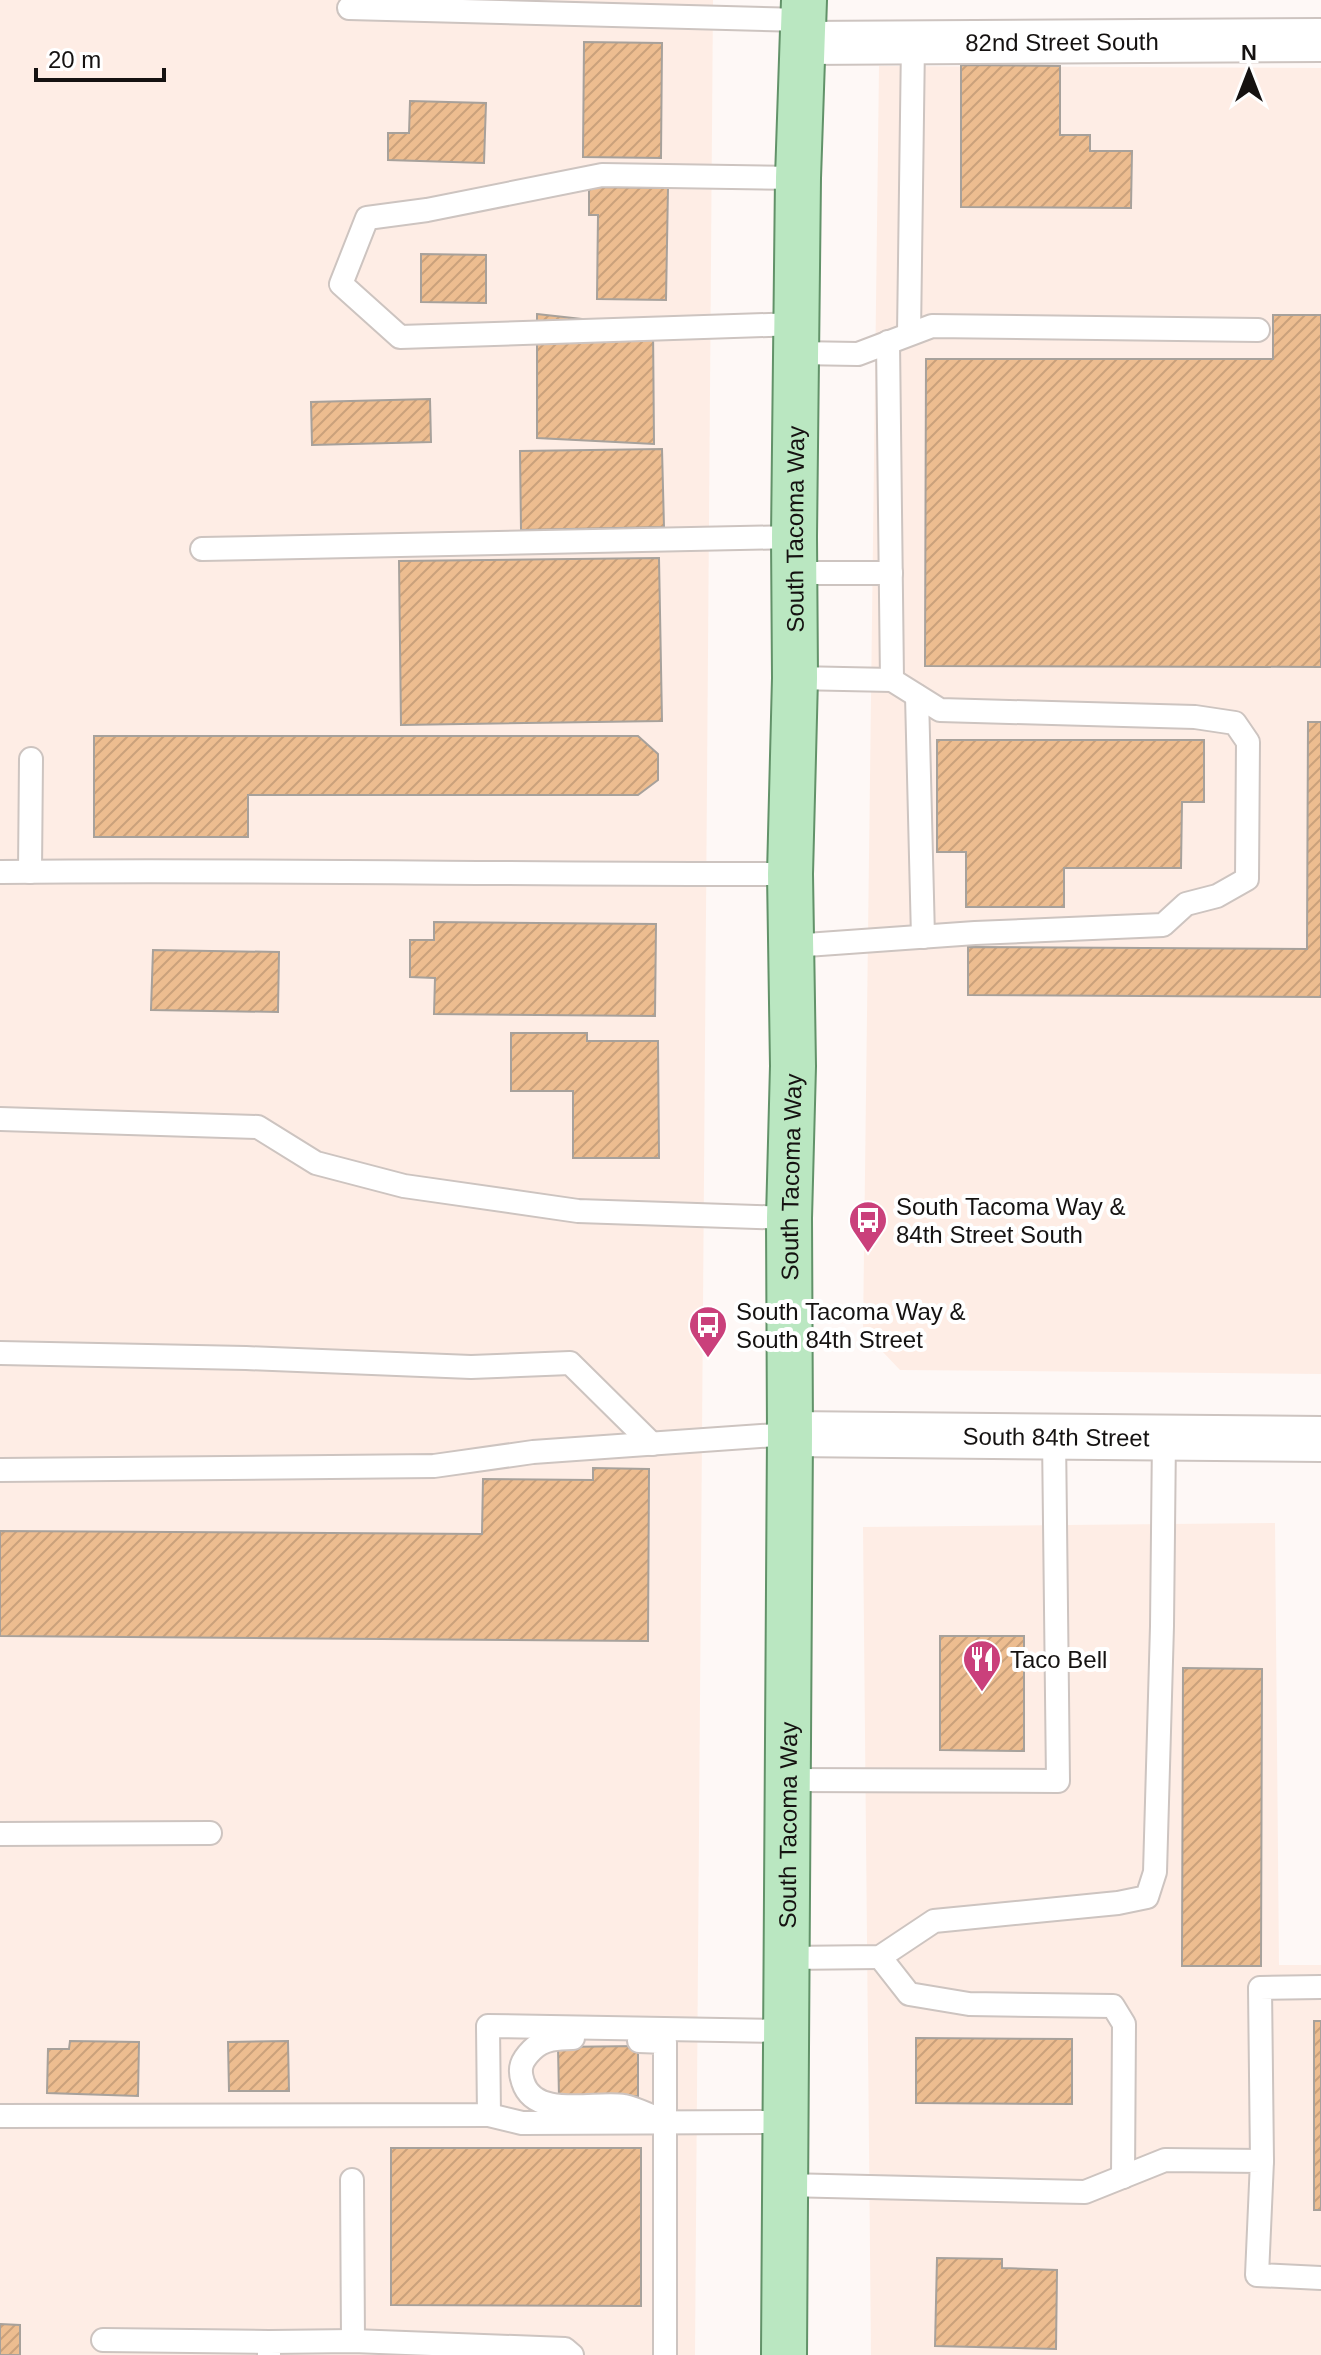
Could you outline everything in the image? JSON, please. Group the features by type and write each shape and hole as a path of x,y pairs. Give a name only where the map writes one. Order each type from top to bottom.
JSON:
{"main road":[{"name":"South Tacoma Way","path":"784,2355 789,1218 793,1066 790,874 795,678 798,178 803,21"},
{"name":"South 84th Street","path":"790,1434 1321,1439"}],"street":[{"name":"82nd Street South","path":"803,21 913,43 1321,40"}],"lane":[{"path":"349,8 803,21"},
{"path":"892,680 891,573 913,43"},
{"path":"798,178 602,175 427,210 367,218 341,284 400,337 797,338 858,354 932,326 1258,330"},
{"path":"202,549 794,555 891,573"},
{"path":"792,946 1163,925 1186,904 1217,896 1247,879 1248,742 1235,723 1195,717 940,710 892,680 795,678"},
{"path":"917,696 923,937"},
{"path":"30,872 31,759"},
{"path":"0,872 790,874"},
{"path":"0,1119 258,1127 316,1163 404,1186 578,1211 789,1218"},
{"path":"0,1353 471,1367 570,1363 652,1444"},
{"path":"0,1470 434,1466 533,1452 790,1434"},
{"path":"788,1780 1058,1781 1054,1436"},
{"path":"786,1958 880,1957 934,1921 1118,1903 1147,1897 1155,1872 1164,1437"},
{"path":"0,1834 210,1833"},
{"path":"880,1957 909,1994 969,2004 1113,2006 1124,2024 1123,2177"},
{"path":"1321,1987 1260,1988 1262,2161 1257,2275 1321,2278"},
{"path":"489,2115 488,2026 785,2031"},
{"path":"665,2121 624,2106 553,2106 536,2100 524,2088 520,2072 524,2059 538,2044 557,2038 665,2042 665,2121 665,2355"},
{"path":"0,2116 489,2115 522,2123 785,2122"},
{"path":"785,2185 1085,2192 1165,2160 1262,2161"},
{"path":"352,2180 353,2341"},
{"path":"103,2340 269,2349 353,2341 477,2350 565,2349 572,2355"}],"shaded area":[{"path":"0,0 713,0 695,2355 0,2355"},
{"path":"879,66 1321,68 1321,1374 900,1370 863,1331"},
{"path":"1275,1523 1279,1965 1321,1965 1321,2355 871,2355 863,1527"}],"building":[{"path":"584,42 662,43 661,158 583,157"},
{"path":"961,65 1060,66 1060,135 1090,135 1090,151 1132,151 1131,208 961,207"},
{"path":"410,101 486,103 484,163 388,160 388,133 409,133"},
{"path":"589,187 668,188 666,300 597,299 598,215 589,215"},
{"path":"421,254 486,255 486,303 421,302"},
{"path":"537,314 653,327 654,444 537,438"},
{"path":"1273,315 1321,315 1321,667 925,666 926,359 1273,359"},
{"path":"430,399 431,442 312,445 311,402"},
{"path":"662,449 664,527 521,530 520,451"},
{"path":"659,558 662,721 401,725 399,561"},
{"path":"1308,722 1321,722 1321,997 968,995 968,947 1307,949"},
{"path":"94,736 638,736 658,754 658,780 638,795 248,795 248,837 94,837"},
{"path":"937,740 1204,740 1204,802 1182,802 1181,868 1064,868 1064,907 966,907 966,852 937,852"},
{"path":"434,922 656,924 655,1016 434,1014 435,978 410,977 410,940 434,940"},
{"path":"153,950 279,952 278,1012 151,1010"},
{"path":"511,1033 587,1033 587,1041 658,1041 659,1158 573,1158 573,1091 511,1091"},
{"path":"593,1468 649,1469 648,1641 0,1636 0,1531 482,1534 483,1479 593,1480"},
{"name":"Taco Bell","path":"940,1636 1024,1636 1024,1751 940,1750"},
{"path":"1183,1668 1262,1669 1261,1966 1182,1966"},
{"path":"1314,2021 1321,2021 1321,2210 1314,2210"},
{"path":"916,2038 1072,2039 1072,2104 916,2103"},
{"path":"70,2041 139,2042 138,2096 47,2093 48,2049 69,2049"},
{"path":"288,2041 289,2091 229,2091 228,2042"},
{"path":"638,2046 638,2096 559,2097 558,2047"},
{"path":"391,2148 641,2148 641,2306 391,2305"},
{"path":"937,2258 1002,2259 1002,2268 1057,2270 1056,2349 935,2346"},
{"path":"0,2324 20,2325 20,2355 0,2355"}],"place":[{"name":"South Tacoma Way & 84th Street South","path":"868,1254"},
{"name":"South Tacoma Way & South 84th Street","path":"708,1359"},
{"name":"Taco Bell","path":"982,1693"}]}
